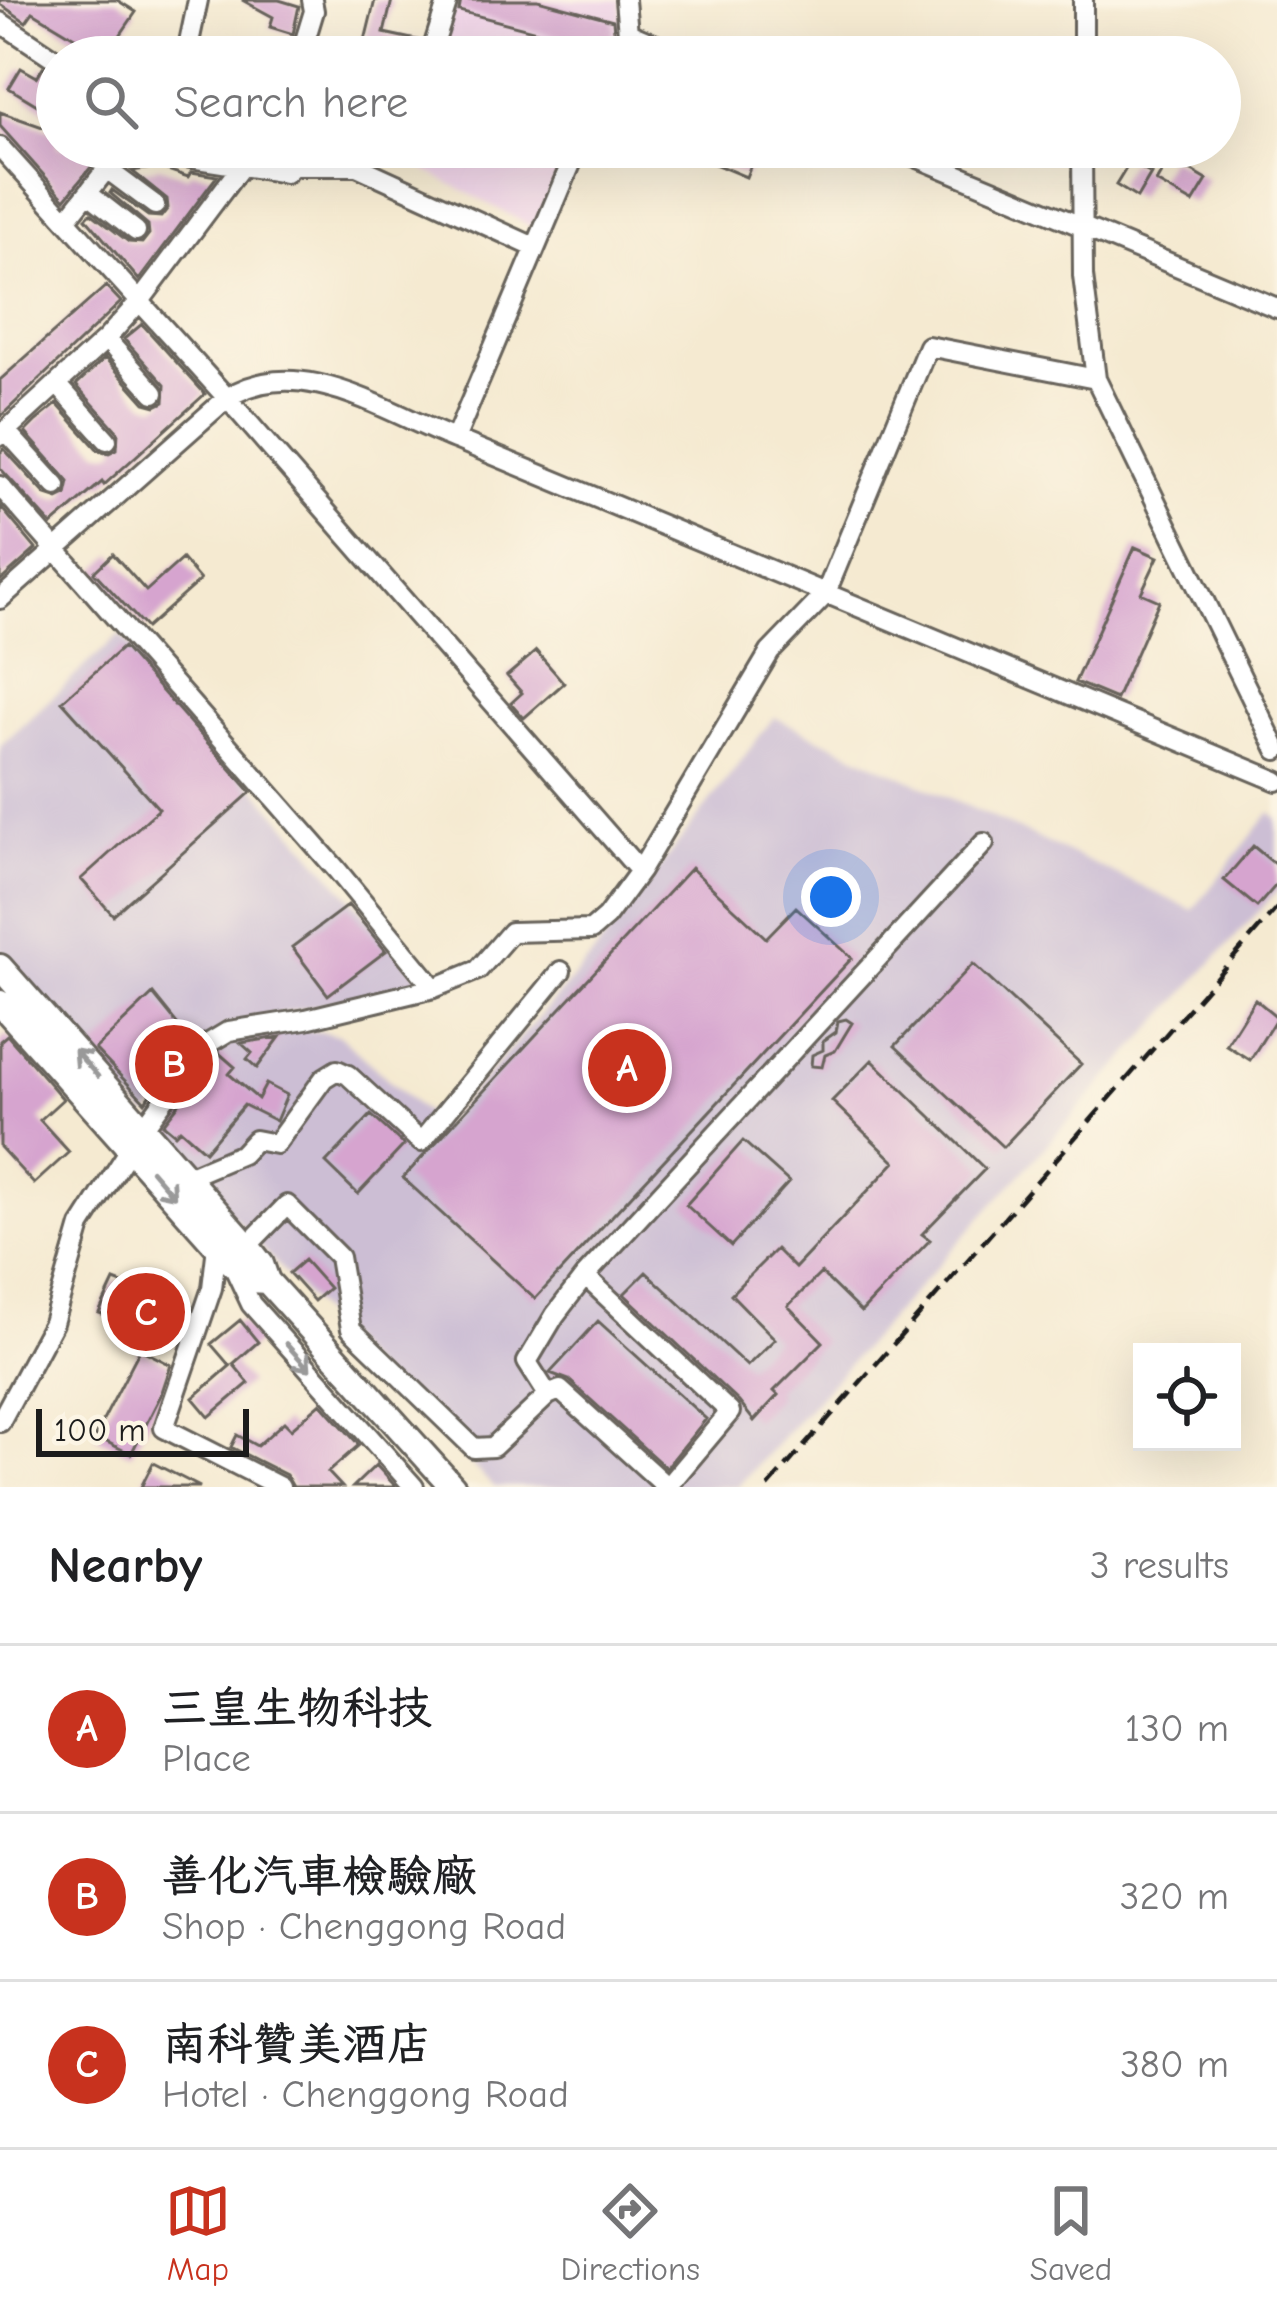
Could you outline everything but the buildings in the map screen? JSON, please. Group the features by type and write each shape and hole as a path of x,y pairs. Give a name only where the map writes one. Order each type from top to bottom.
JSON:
{"main road":[{"path":"0,967 232,1251 261,1264 266,1281 453,1487"},
{"path":"0,1003 185,1178 232,1251"}],"street":[{"path":"190,36 198,0"},
{"path":"306,36 314,11 312,0"},
{"path":"437,36 448,0"},
{"path":"625,0 626,36"},
{"path":"1083,0 1083,36"},
{"path":"0,22 36,46"},
{"path":"628,32 637,36"},
{"path":"0,147 227,398 640,871"},
{"path":"67,219 110,168"},
{"path":"124,168 155,205"},
{"path":"56,486 3,434 140,301 240,168 286,173 287,168"},
{"path":"361,168 534,247"},
{"path":"455,439 569,168"},
{"path":"941,168 1277,308"},
{"path":"1082,168 1083,276 1096,380 1277,750"},
{"path":"90,195 136,230"},
{"path":"106,339 154,393"},
{"path":"0,1422 53,1323 81,1226 204,1046 229,1031 306,1019 434,988 478,970 511,932 591,930 607,917 640,871 770,652 825,595 928,346 1096,380"},
{"path":"0,599 227,398 275,379 310,381 1277,781"},
{"path":"57,384 107,440"},
{"path":"0,486 434,988"},
{"path":"548,1395 527,1362 585,1276 984,843"},
{"path":"185,1178 242,1154 255,1140 276,1144 324,1078 337,1070 349,1075 421,1142 561,971"},
{"path":"280,1487 164,1428 212,1288 232,1251 287,1205 339,1257 350,1329 474,1448 493,1448 548,1395 560,1390 667,1487 730,1412 585,1276"},
{"path":"232,1251 251,1304 414,1487"},
{"path":"232,1251 466,1487"}],"shaded area":[{"path":"455,0 620,0 621,36 445,36"},
{"path":"421,168 561,168 534,228"},
{"path":"120,634 425,982 224,1026 147,1117 0,951 0,746"},
{"path":"774,717 1193,910 1270,812 1277,818 1277,891 737,1487 494,1487 366,1363 150,1124 206,1049 231,1035 296,1028 339,1035 441,1127 591,958"}],"railway":[{"path":"768,1487 1277,908"}],"place":[{"name":"善化汽車檢驗廠","path":"174,1064"},
{"name":"三皇生物科技","path":"627,1068"},
{"name":"南科贊美酒店","path":"146,1312"}]}
